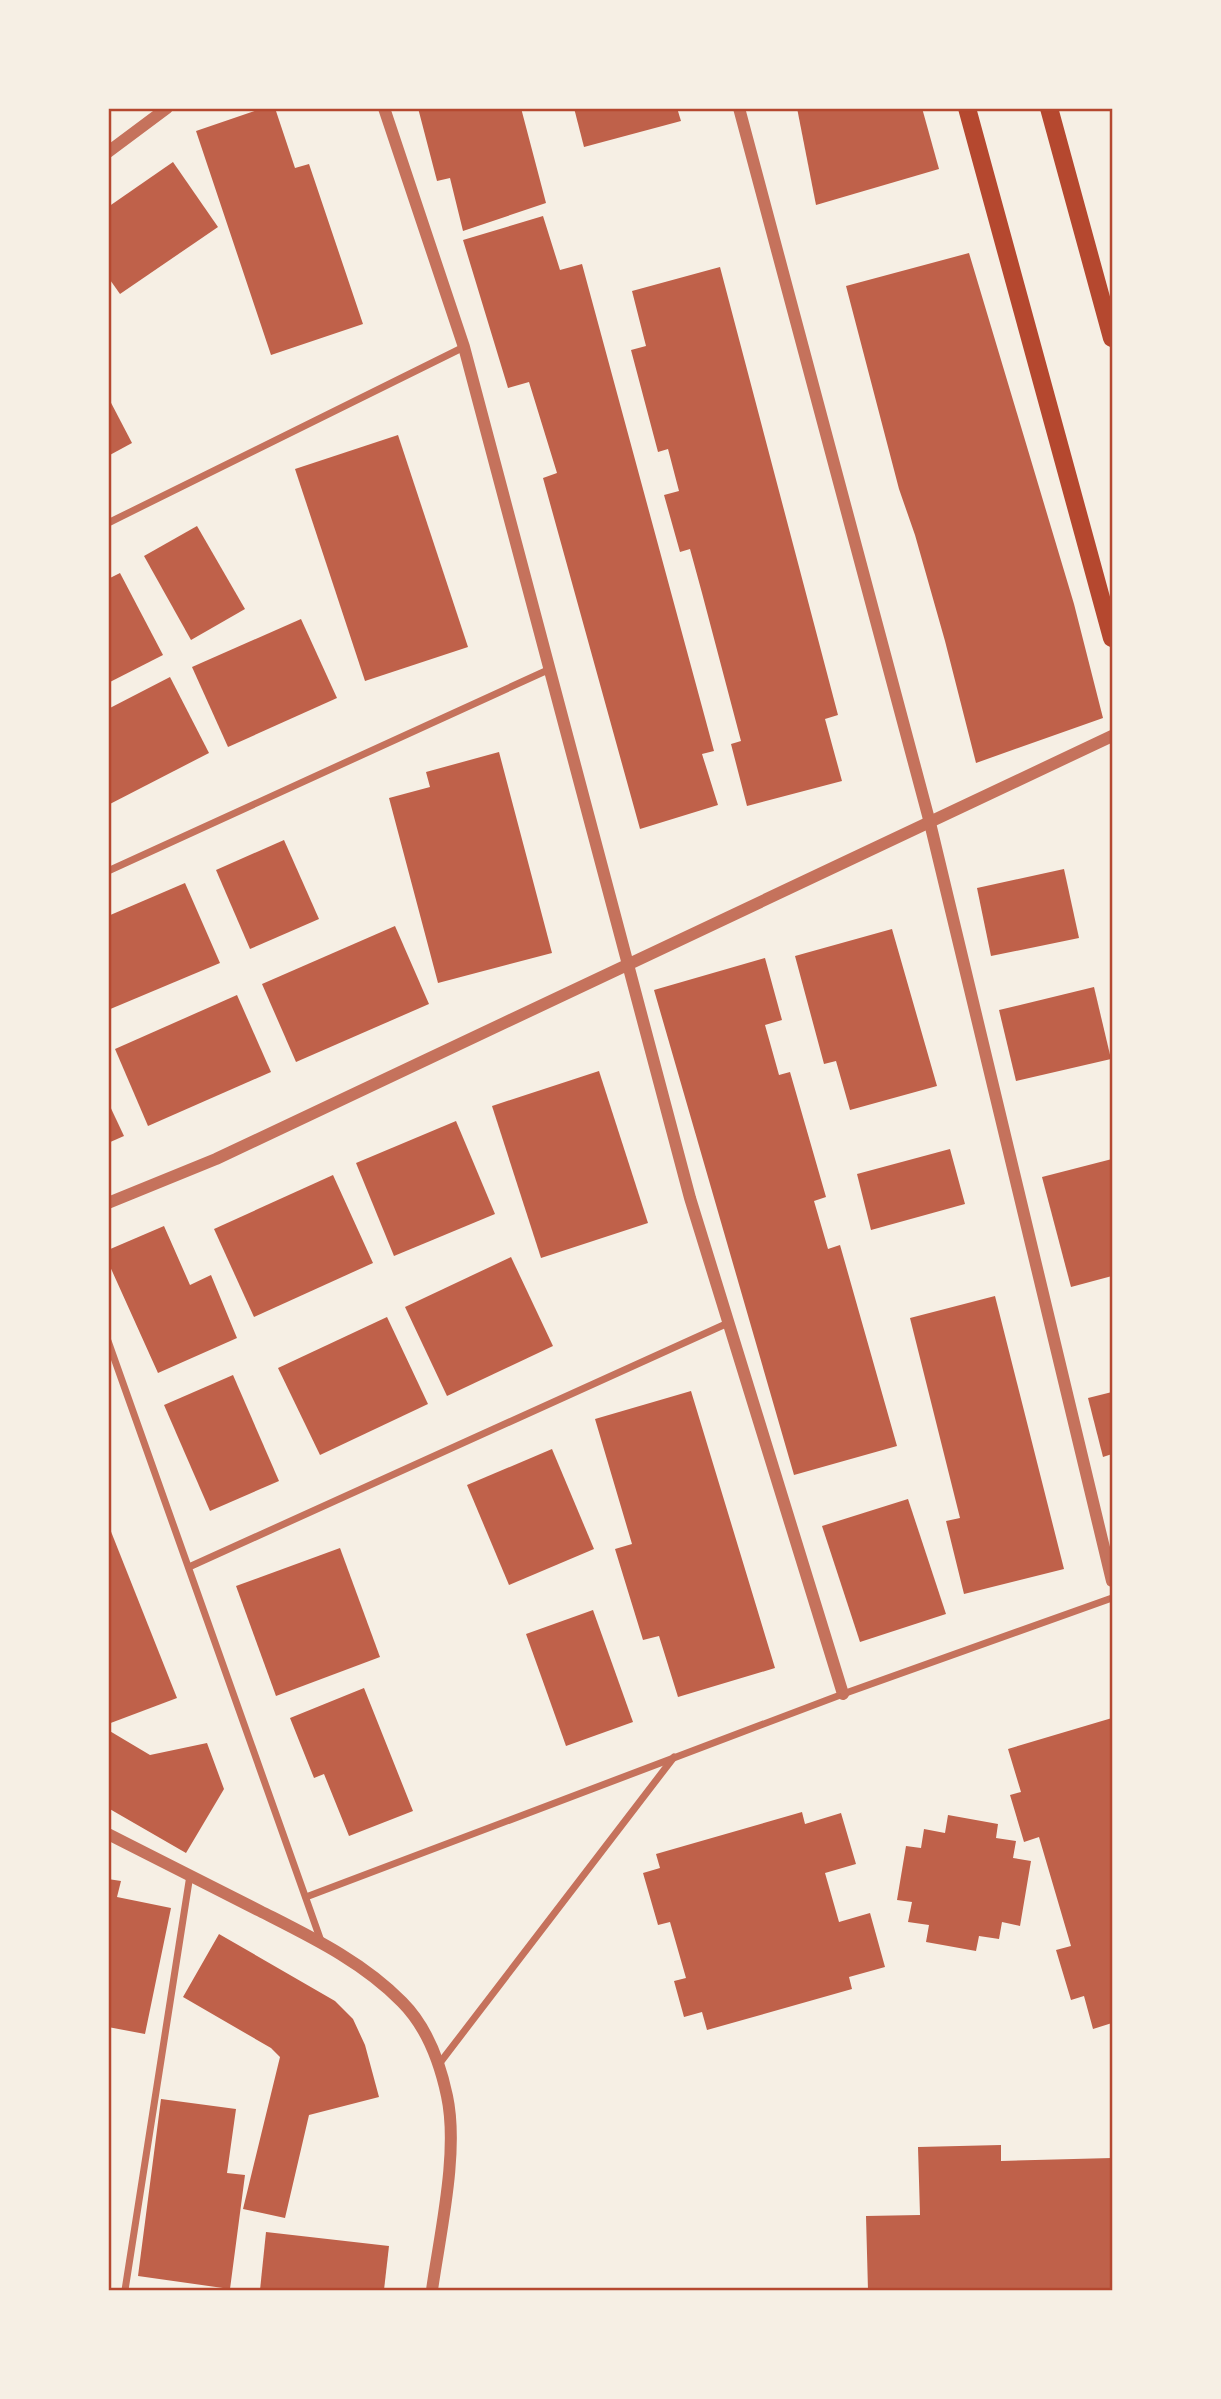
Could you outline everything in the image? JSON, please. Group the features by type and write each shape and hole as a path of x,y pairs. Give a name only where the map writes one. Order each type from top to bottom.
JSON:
{"main road":[{"path":"967,108 1112,638"},
{"path":"1049,108 1112,338"}],"street":[{"path":"108,152 167,108"},
{"path":"384,108 464,347 690,1198 843,1694"},
{"path":"739,108 930,823 1112,1581"},
{"path":"108,523 464,347"},
{"path":"108,871 551,669"},
{"path":"108,1203 216,1159 1112,736"},
{"path":"189,1567 728,1323"},
{"path":"108,1341 322,1943"},
{"path":"306,1897 843,1694 1112,1598"},
{"path":"439,2065 674,1758"},
{"path":"108,1834 322,1943 367,1972 403,2002 424,2031 439,2065 448,2098 452,2151 432,2291"},
{"path":"125,2291 190,1875"}],"building":[{"path":"263,108 275,108 295,168 309,164 363,324 271,355 196,131"},
{"path":"418,108 521,108 546,203 463,231 450,178 437,181"},
{"path":"574,108 677,108 681,121 584,147"},
{"path":"797,108 922,108 939,169 816,205"},
{"path":"173,162 218,227 120,294 108,277 108,207"},
{"path":"543,216 560,270 582,264 714,751 702,754 718,805 640,829 543,478 557,473 529,382 508,388 463,240"},
{"path":"969,253 1074,604 1103,718 976,763 945,641 899,489 846,286"},
{"path":"720,267 838,715 825,719 842,781 747,806 731,744 741,741 702,593 690,549 680,552 664,495 679,491 668,449 658,452 631,350 646,346 632,291"},
{"path":"108,397 132,443 108,456"},
{"path":"398,435 468,647 365,681 295,469"},
{"path":"197,526 245,609 191,640 144,556"},
{"path":"120,573 163,655 108,683 108,579"},
{"path":"301,619 337,698 228,747 192,667"},
{"path":"170,677 209,753 108,805 108,709"},
{"path":"499,752 552,953 438,983 389,798 430,787 426,772"},
{"path":"284,840 319,919 250,949 216,870"},
{"path":"1064,869 1079,938 991,956 977,888"},
{"path":"185,883 220,963 108,1010 108,916"},
{"path":"395,926 429,1004 296,1062 262,984"},
{"path":"892,929 937,1086 850,1110 836,1061 824,1064 795,956"},
{"path":"765,958 782,1020 765,1025 779,1075 790,1072 826,1197 814,1201 828,1249 840,1245 897,1446 794,1475 654,990"},
{"path":"1094,987 1111,1059 1016,1081 999,1010"},
{"path":"237,995 271,1072 148,1126 115,1049"},
{"path":"599,1071 648,1223 541,1258 492,1106"},
{"path":"108,1102 124,1136 108,1143"},
{"path":"456,1121 495,1214 394,1256 356,1163"},
{"path":"950,1149 965,1204 871,1230 857,1174"},
{"path":"1112,1159 1112,1276 1071,1287 1042,1177"},
{"path":"333,1175 373,1263 254,1317 214,1229"},
{"path":"164,1226 190,1285 211,1275 237,1338 158,1373 108,1262 108,1250"},
{"path":"511,1257 553,1346 447,1396 405,1307"},
{"path":"995,1296 1064,1569 964,1594 946,1521 960,1518 910,1318"},
{"path":"387,1317 428,1404 320,1455 278,1368"},
{"path":"233,1375 279,1481 210,1511 164,1405"},
{"path":"691,1391 775,1668 678,1697 659,1636 643,1640 615,1549 632,1544 595,1419"},
{"path":"1112,1392 1112,1454 1103,1457 1088,1398"},
{"path":"552,1449 594,1549 509,1585 467,1485"},
{"path":"908,1499 946,1614 860,1642 822,1526"},
{"path":"108,1524 177,1698 108,1724"},
{"path":"340,1548 380,1657 276,1696 236,1586"},
{"path":"593,1610 633,1722 566,1746 526,1634"},
{"path":"364,1688 413,1811 349,1836 324,1774 314,1778 290,1718"},
{"path":"1112,1718 1112,2023 1093,2029 1084,1996 1071,2000 1056,1950 1071,1946 1039,1837 1024,1842 1010,1795 1021,1792 1008,1749"},
{"path":"108,1730 150,1755 207,1743 224,1789 186,1853 108,1808"},
{"path":"802,1812 805,1824 841,1813 856,1864 825,1873 839,1922 870,1913 885,1967 849,1977 852,1989 707,2030 702,2012 684,2017 674,1981 686,1978 670,1922 658,1925 643,1873 660,1868 656,1854"},
{"path":"948,1815 998,1824 996,1838 1016,1841 1013,1858 1031,1861 1020,1926 1002,1922 999,1939 979,1936 976,1951 926,1942 929,1925 908,1922 912,1902 897,1900 906,1846 921,1848 924,1829 945,1833"},
{"path":"108,1879 121,1881 117,1897 171,1908 145,2034 108,2027"},
{"path":"219,1934 335,2001 353,2019 365,2045 379,2097 309,2115 285,2218 243,2209 280,2057 271,2048 183,1997"},
{"path":"161,2099 236,2109 227,2173 245,2175 230,2289 138,2276"},
{"path":"1001,2145 1001,2161 1112,2158 1112,2290 868,2290 866,2216 920,2215 918,2147"},
{"path":"266,2232 389,2246 384,2290 260,2290"}]}
